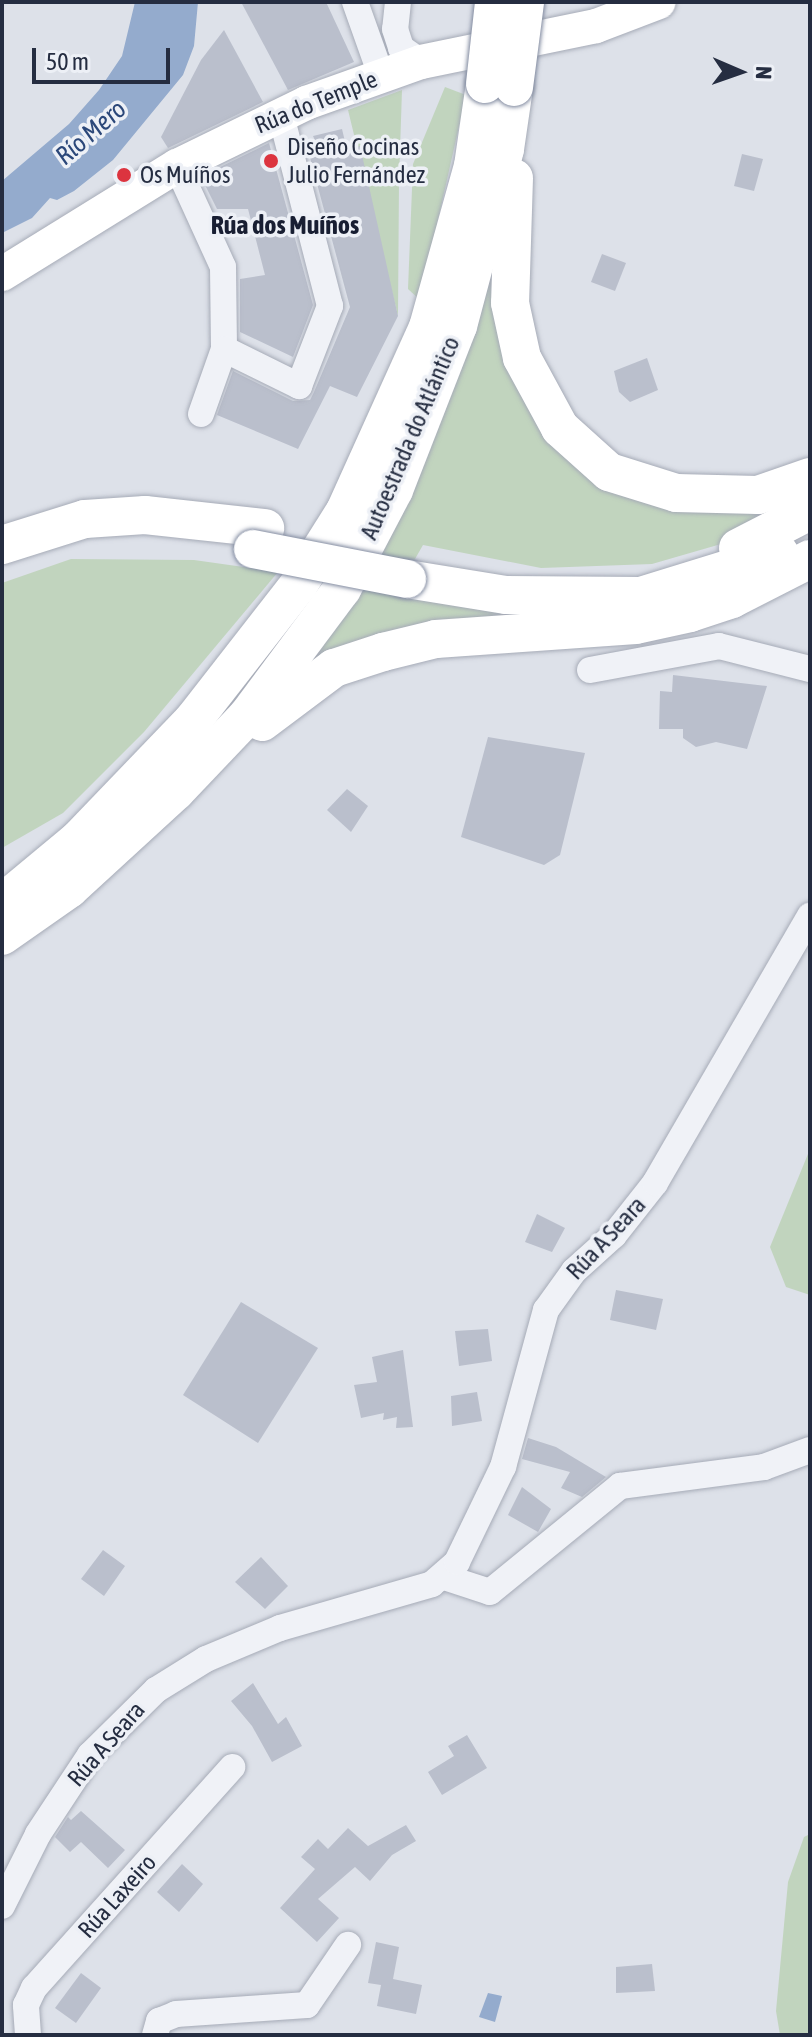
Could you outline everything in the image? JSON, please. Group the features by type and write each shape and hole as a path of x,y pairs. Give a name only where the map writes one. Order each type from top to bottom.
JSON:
{"highway":[{"path":"494,2 510,303 522,358 560,428 609,472 676,493 758,495 810,477"},
{"path":"500,86 525,2"},
{"name":"Autoestrada do Atlántico","path":"2,936 69,889 176,791 248,715 342,589 394,490 458,326 505,149 500,86"},
{"name":"Autoestrada do Atlántico","path":"2,903 78,840 241,661 345,511 428,327 473,166 500,86"},
{"path":"412,569 513,579 635,578 683,570 810,511"},
{"path":"2,545 85,519 130,516 206,518 259,539 412,569 506,595 641,596 794,548 810,536"},
{"path":"2,567 89,538 259,539"},
{"path":"176,791 334,668 436,639 636,625 690,613 732,599 810,559"},
{"path":"2,876 78,840"}],"main road":[{"name":"Rúa do Temple","path":"2,274 177,166 281,115 421,62 596,26 659,2"}],"street":[{"path":"398,2 395,29 401,48 421,62"},
{"path":"360,14 395,29"},
{"path":"360,14 381,75"},
{"path":"224,349 299,386 330,306 281,115"},
{"path":"177,166 223,267 224,349 201,414"},
{"path":"590,670 719,646 810,669"},
{"name":"Rúa A Seara","path":"2,1906 38,1834 90,1755 156,1690 206,1659 280,1628 444,1577 478,1527 503,1467 546,1310 574,1271 614,1235 655,1183 810,916"},
{"path":"444,1577 490,1592 620,1486 764,1467 810,1450"},
{"name":"Rúa Laxeiro","path":"28,2035 26,2005 34,1988 232,1767"},
{"path":"155,2035 159,2021 176,2014 307,2005 348,1945"}],"green space":[{"path":"445,87 466,95 420,300 408,289 413,164"},
{"path":"402,90 399,181 398,316 348,110"},
{"path":"494,253 569,452 788,498 728,542 652,564 541,568 423,545 399,587 537,610 299,665"},
{"path":"71,559 194,560 278,572 144,732 63,813 2,848 2,583"},
{"path":"810,1149 810,1295 786,1287 770,1247"},
{"path":"810,1834 810,2035 780,2035 776,2011 788,1882 804,1837"}],"water":[{"name":"Río Mero","path":"135,2 198,2 194,46 183,75 113,160 74,191 57,200 50,198 32,218 2,233 2,181 69,124 99,90 122,56"},
{"path":"488,1993 502,1996 495,2022 479,2017"}],"building":[{"path":"241,2 326,2 354,62 288,90"},
{"path":"224,30 263,102 168,148 161,137 201,60"},
{"path":"342,129 347,150 360,146 398,316 357,397 330,386 298,449 217,415 233,371 293,401 310,400 314,392 350,307 308,150 317,145 313,136"},
{"path":"269,143 313,305 293,357 240,332 240,279 265,275 248,209 217,209 204,183 206,174"},
{"path":"742,154 763,159 754,191 734,186"},
{"path":"602,254 626,263 615,291 591,282"},
{"path":"647,358 658,390 630,402 619,392 614,371"},
{"path":"673,675 767,686 747,749 716,742 696,747 683,738 683,729 659,729 660,691 672,692"},
{"path":"488,737 585,753 560,855 544,865 461,837"},
{"path":"347,789 368,806 351,832 327,810"},
{"path":"537,1214 565,1228 552,1252 525,1242"},
{"path":"616,1290 663,1299 656,1330 610,1320"},
{"path":"241,1302 318,1348 258,1443 183,1395"},
{"path":"488,1329 492,1361 459,1366 455,1331"},
{"path":"403,1350 413,1427 396,1428 397,1417 383,1420 384,1413 361,1418 354,1385 377,1382 372,1357"},
{"path":"477,1392 482,1421 452,1426 451,1396"},
{"path":"528,1438 556,1447 606,1477 582,1497 561,1488 570,1472 522,1459"},
{"path":"522,1487 551,1509 538,1532 508,1515"},
{"path":"103,1550 125,1566 104,1596 81,1579"},
{"path":"261,1557 288,1586 265,1609 235,1582"},
{"path":"253,1683 278,1724 286,1717 302,1746 272,1762 252,1726 231,1701"},
{"path":"467,1735 487,1768 442,1795 428,1772 454,1756 448,1746"},
{"path":"81,1811 125,1850 108,1868 81,1842 70,1852 55,1837 68,1817 71,1820"},
{"path":"406,1825 416,1841 392,1855 370,1881 355,1867 318,1899 339,1918 317,1942 280,1908 315,1869 301,1857 318,1839 328,1849 348,1828 368,1846"},
{"path":"182,1864 203,1884 179,1912 157,1892"},
{"path":"376,1942 399,1947 393,1979 422,1985 416,2014 377,2006 381,1985 368,1983"},
{"path":"652,1964 655,1991 616,1993 616,1967"},
{"path":"81,1973 101,1988 76,2023 55,2008"}],"place":[{"name":"Diseño Cocinas Julio Fernández","path":"271,161"},
{"name":"Os Muíños","path":"124,175"}],"district":[{"name":"Rúa dos Muíños","path":"285,226"}]}
